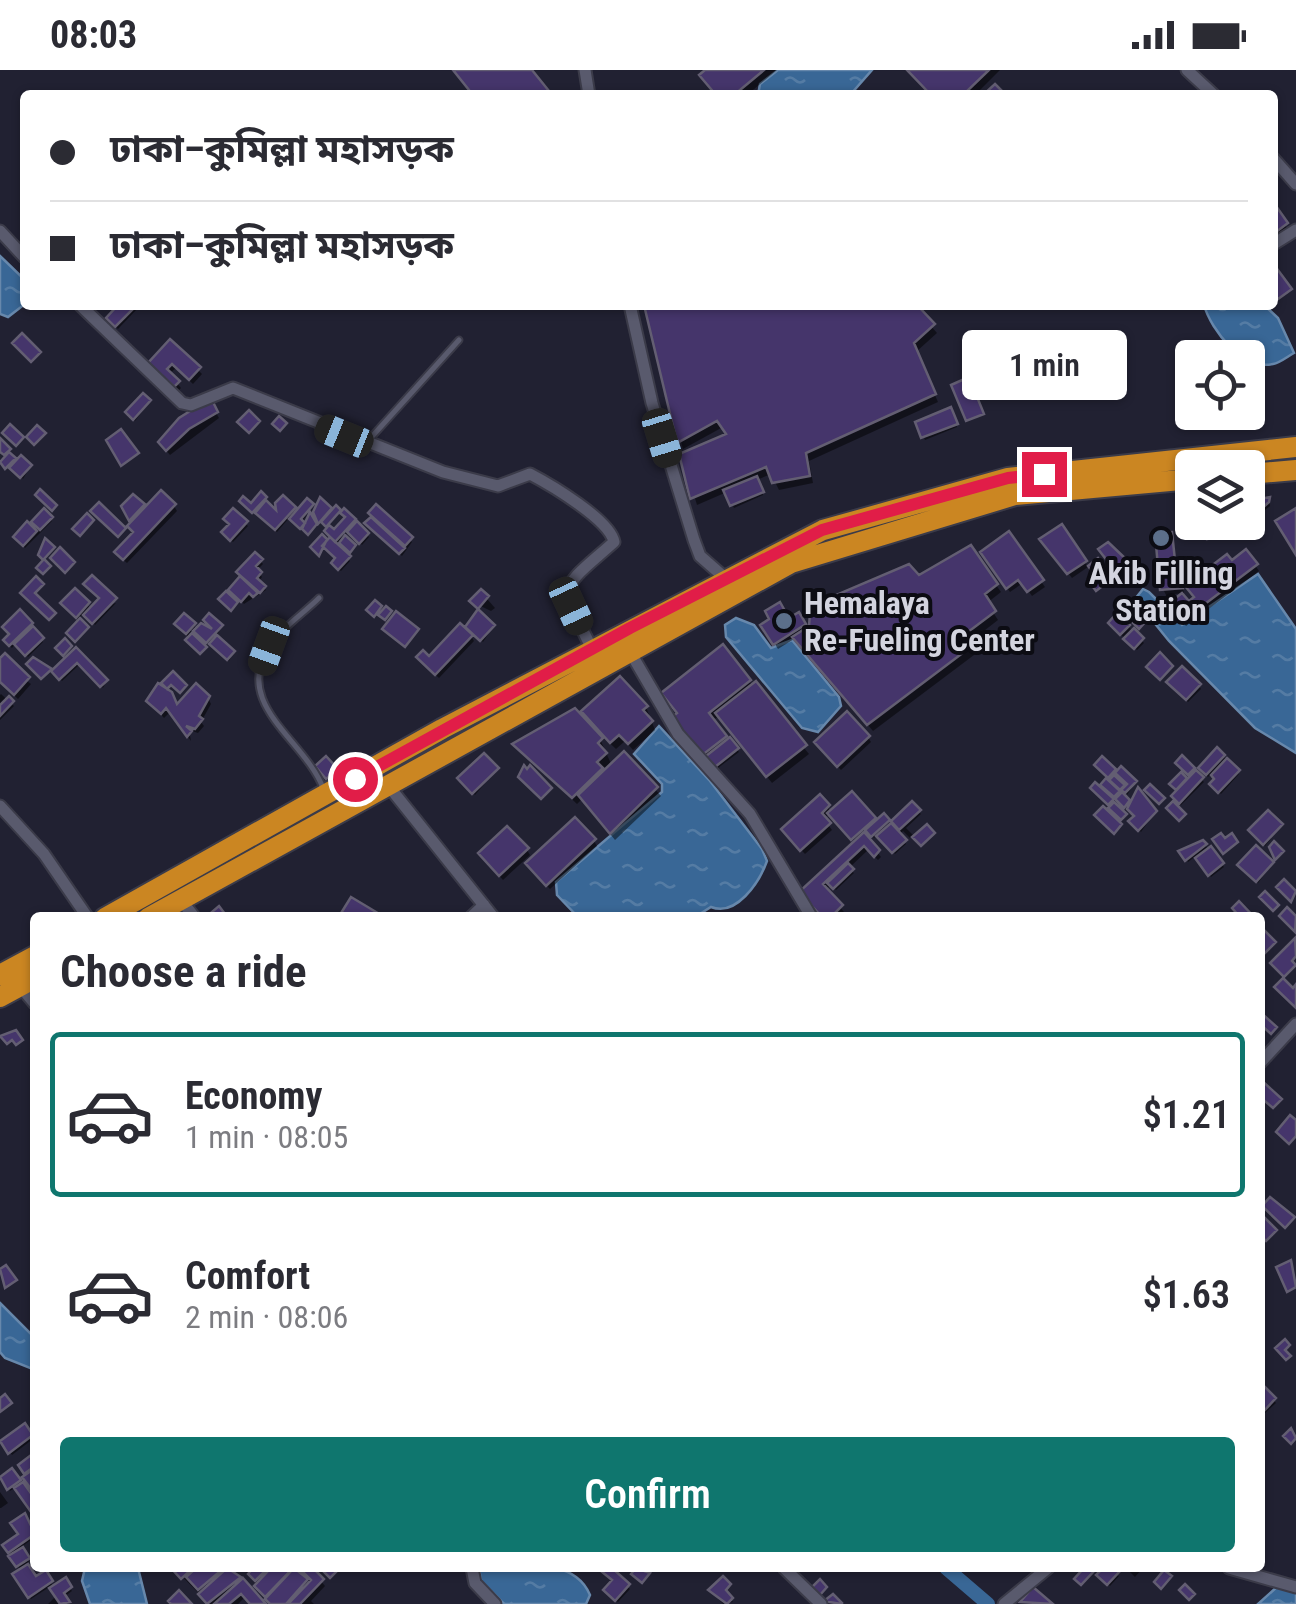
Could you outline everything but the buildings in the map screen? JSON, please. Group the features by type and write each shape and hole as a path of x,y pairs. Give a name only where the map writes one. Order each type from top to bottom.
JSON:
{"highway":[{"path":"116,912 725,578 822,530 1008,478 1296,446"},
{"path":"1265,473 1296,470"},
{"path":"159,912 386,783 792,563 1015,495 1175,481"},
{"path":"0,975 30,959"},
{"path":"0,997 27,982"}],"street":[{"path":"1187,70 1209,90"},
{"path":"1278,163 1296,184"},
{"path":"0,231 20,253"},
{"path":"85,310 182,403 191,405 233,388 365,444 498,486 530,474 604,523 614,542 569,580 567,592 592,650"},
{"path":"631,310 652,403 694,540 700,556 725,578"},
{"path":"628,650 678,734 750,814 808,912"},
{"path":"386,783 489,912"},
{"path":"0,806 44,854 84,912"},
{"path":"182,900 191,912"},
{"path":"476,912 484,905"},
{"path":"1265,1058 1296,1024"},
{"path":"473,1572 475,1584 495,1604"},
{"path":"788,1572 821,1604"},
{"path":"1006,1602 1043,1572"},
{"path":"1243,1572 1296,1587"}],"lane":[{"path":"365,444 459,340"},
{"path":"319,598 269,646 258,678 262,703 312,762 326,795"}],"water":[{"path":"778,70 872,70 854,90 759,90 760,84"},
{"path":"0,256 20,275 20,308 8,317 0,314"},
{"path":"1206,310 1269,310 1278,318 1294,353 1265,364 1265,340 1225,340"},
{"path":"1258,574 1296,629 1296,753 1255,728 1169,641 1135,599 1143,589 1149,592 1182,625"},
{"path":"736,618 754,625 771,648 792,640 839,697 841,706 818,732 802,728 726,637 725,625"},
{"path":"659,726 710,781 762,849 767,861 763,870 738,903 703,912 573,912 557,895 556,882 662,792 662,784 634,754"},
{"path":"0,1303 30,1333 30,1368 0,1352"},
{"path":"84,1572 139,1572 147,1604 90,1604 82,1581"},
{"path":"480,1572 568,1572 582,1582 590,1595 586,1604 504,1604 481,1581"},
{"path":"1278,1586 1296,1593 1296,1604 1258,1604"}],"waterway":[{"path":"951,1572 988,1604"}],"place":[{"name":"Akib Filling Station","path":"1161,538"},
{"name":"Hemalaya Re-Fueling Center","path":"784,621"}],"route":[{"path":"355,779 630,628 822,530 1008,478 1044,474"}]}
